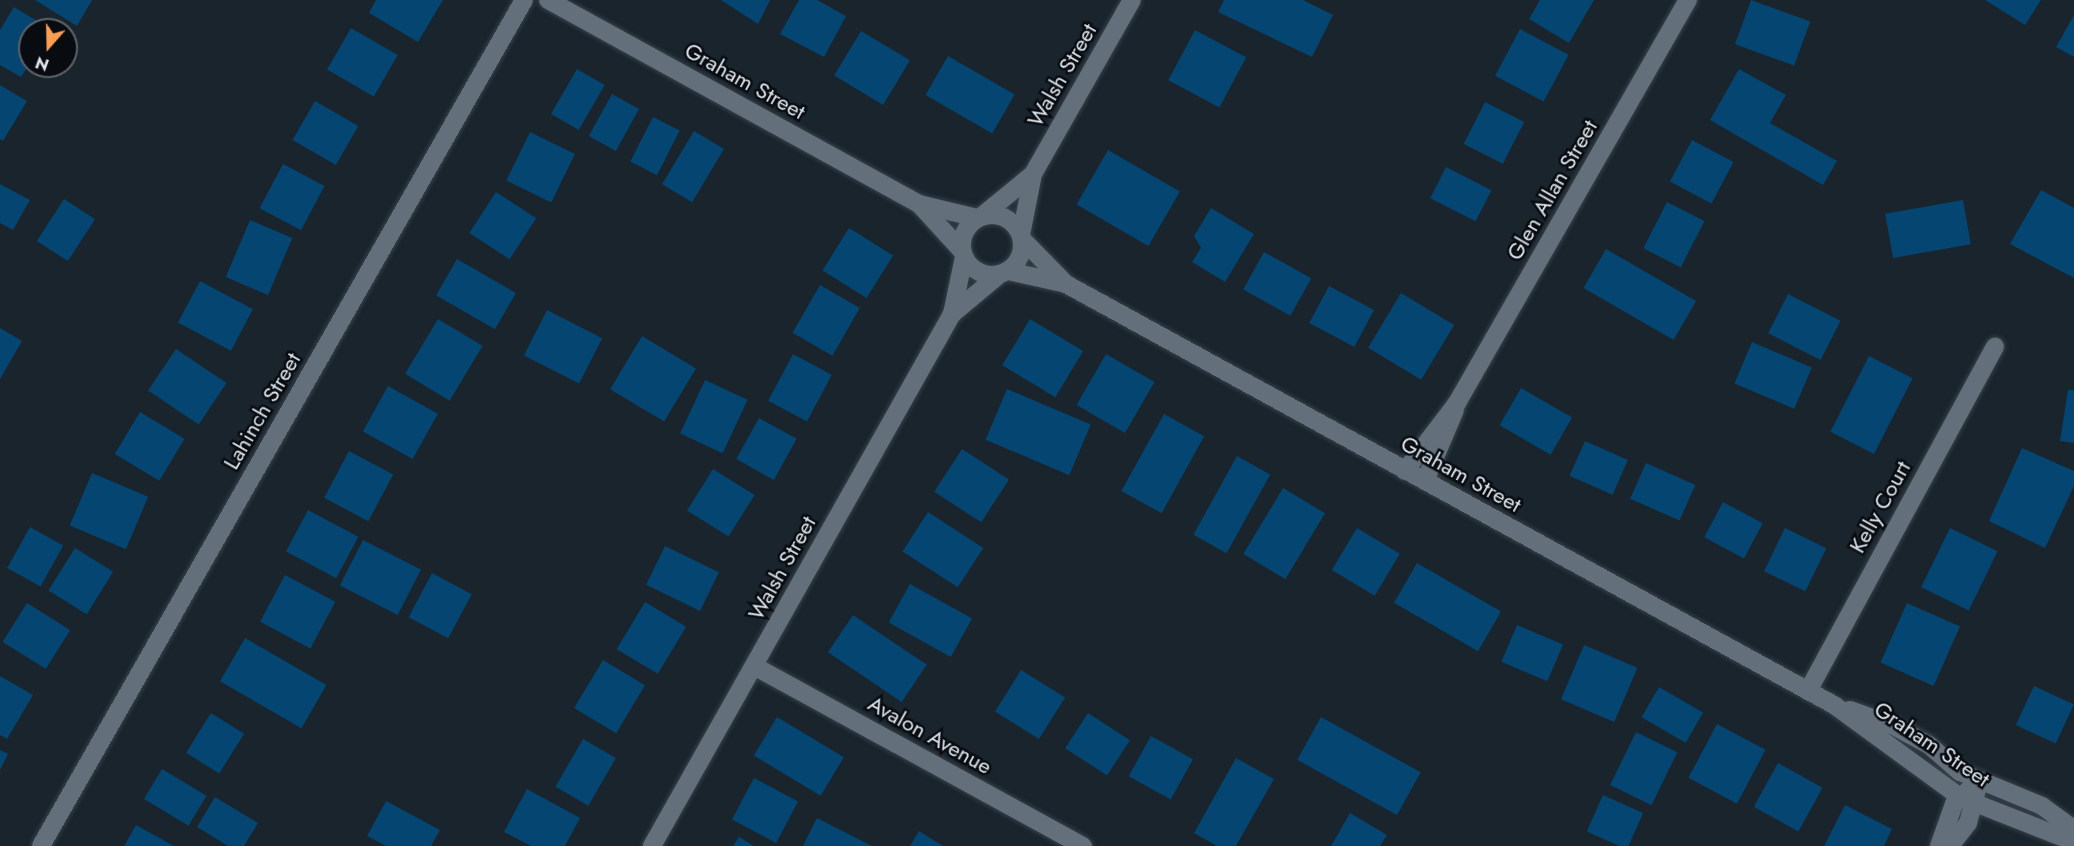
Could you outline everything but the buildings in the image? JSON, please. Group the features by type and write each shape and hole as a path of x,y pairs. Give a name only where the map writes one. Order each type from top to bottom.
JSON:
{"street":[{"name":"Lahinch Street","path":"41,846 524,0"},
{"name":"Graham Street","path":"548,0 919,204 980,217"},
{"name":"Walsh Street","path":"1022,237 1033,174 1132,0"},
{"name":"Glen Allan Street","path":"1425,481 1457,403 1688,0"},
{"name":"Walsh Street","path":"980,217 1033,174"},
{"name":"Graham Street","path":"919,204 963,254"},
{"path":"1001,215 1022,237 1020,257 1004,272 979,272 963,254 964,232 980,217 1001,215"},
{"name":"Graham Street","path":"1022,237 1066,284"},
{"name":"Walsh Street","path":"652,846 952,314 963,254"},
{"name":"Graham Street","path":"1004,272 1066,284 1834,705 1968,801 2074,842"},
{"name":"Walsh Street","path":"952,314 1004,272"},
{"name":"Kelly Court","path":"1808,691 1995,347"},
{"name":"Glen Allan Street","path":"1405,471 1457,403"},
{"name":"Avalon Avenue","path":"754,666 1083,846"},
{"name":"Graham Street","path":"1834,705 1892,725 1977,782 2042,806 2074,829"},
{"path":"1950,846 1977,782"},
{"path":"1939,846 1968,801"}]}
